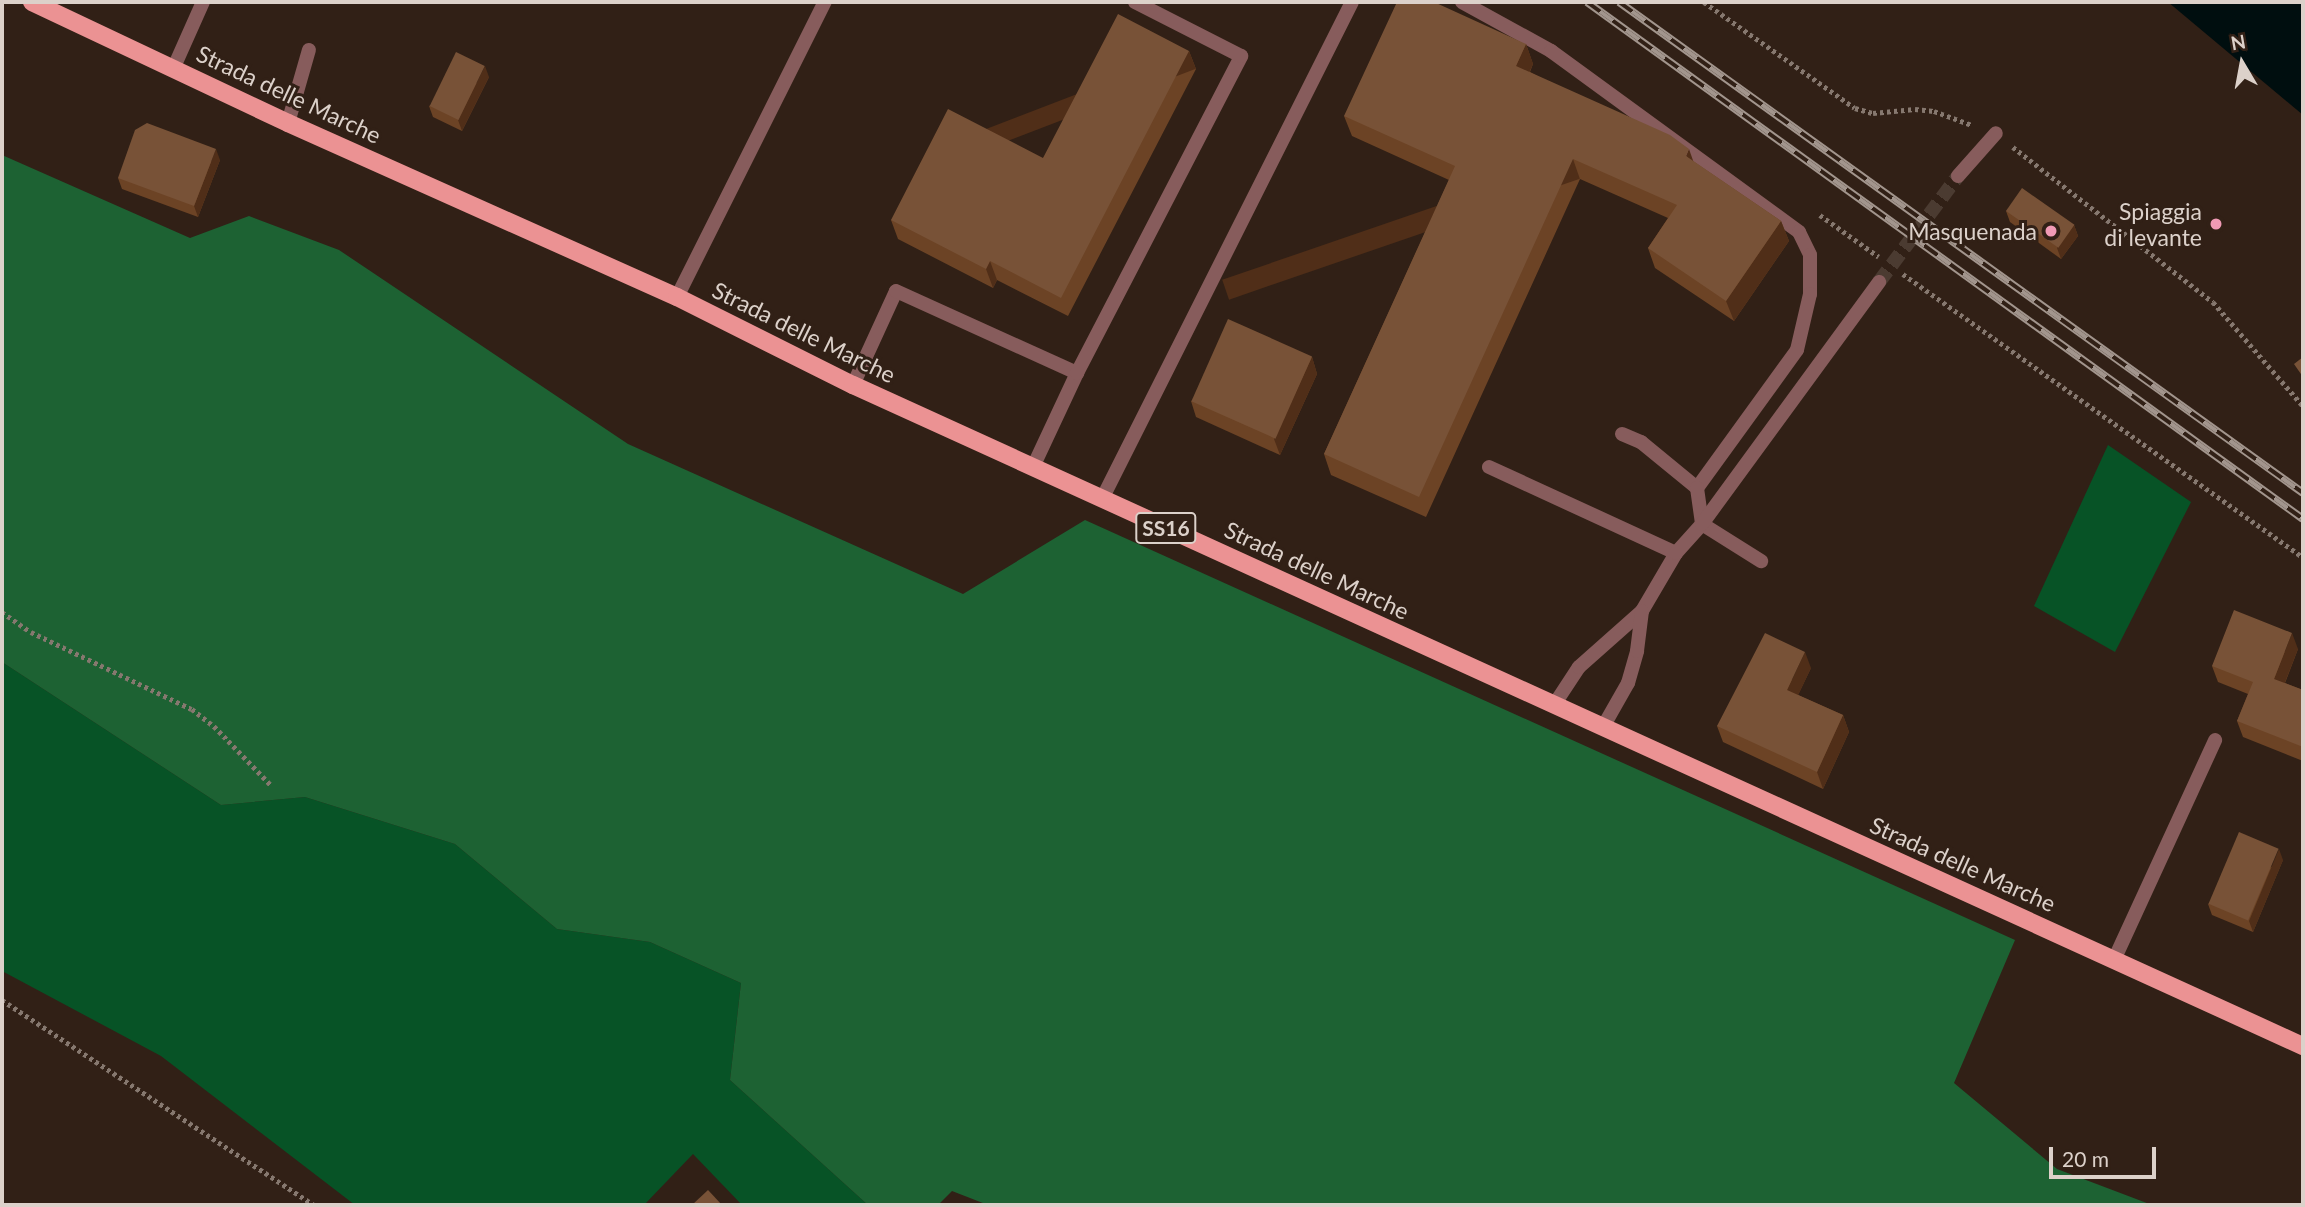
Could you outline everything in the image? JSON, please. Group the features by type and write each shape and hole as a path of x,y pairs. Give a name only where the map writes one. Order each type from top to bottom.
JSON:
{"main road":[{"name":"Strada delle Marche","path":"32,2 288,122 677,297 853,385 2303,1046"}],"street":[{"path":"174,67 203,2"},
{"path":"677,297 825,2"},
{"path":"1033,467 1076,373 1241,56 1135,2"},
{"path":"1102,499 1352,2"},
{"path":"1462,2 1551,51 1799,232 1810,255 1810,294 1797,350 1697,488"},
{"path":"288,122 309,50"},
{"path":"1958,176 1996,133"},
{"path":"1554,705 1579,667 1642,611 1676,553 1702,524 1879,282"},
{"path":"853,385 896,291 1076,373"},
{"path":"1622,434 1641,442 1697,488 1702,524"},
{"path":"1489,467 1676,553"},
{"path":"1702,524 1761,561"},
{"path":"1603,727 1628,683 1637,651 1642,611"},
{"path":"2114,960 2215,740"}],"path":[{"path":"1704,2 1855,108 1874,113 1914,109 1934,111 1996,133 2213,302 2303,406"},
{"path":"1911,280 2303,557"},
{"path":"2,612 31,632 191,709 214,726 271,785"},
{"path":"2,1000 314,1205"}],"green space":[{"path":"2,155 190,238 249,216 339,250 628,444 963,594 1085,520 2015,940 1954,1083 2057,1169 2152,1205 988,1205 952,1191 938,1205 868,1205 730,1080 741,983 650,942 557,929 455,844 305,797 221,805 2,662"},
{"path":"2108,445 2191,502 2115,652 2034,606"},
{"path":"2,662 221,805 305,797 455,844 557,929 650,942 741,983 730,1080 868,1205 742,1205 693,1154 644,1205 355,1205 161,1056 2,971"}],"shaded area":[{"path":"2168,2 2303,2 2303,115"}],"building":[{"path":"1397,2 1434,2 1526,44 1516,66 1670,135 1689,149 1686,156 1781,221 1726,301 1648,248 1677,205 1573,159 1419,497 1324,454 1455,166 1344,116"},
{"path":"1118,14 1189,51 1061,298 990,261 986,269 891,220 948,109 1043,158"},
{"path":"456,52 485,66 458,120 430,106"},
{"path":"147,123 216,149 194,206 118,178 135,130"},
{"path":"2022,188 2074,225 2058,248 2006,211"},
{"path":"1228,319 1312,356 1275,439 1191,401"},
{"path":"2303,357 2303,377 2294,364"},
{"path":"2234,610 2292,633 2274,679 2303,690 2303,747 2237,721 2253,682 2212,666"},
{"path":"1765,633 1805,652 1787,690 1843,715 1817,772 1717,726"},
{"path":"2239,832 2279,849 2248,921 2209,904"},
{"path":"708,1190 722,1205 692,1205"}],"tunnel":[{"path":"1879,282 1958,176"}],"railway":[{"path":"1587,2 2303,519"},
{"path":"1619,2 2303,493"}],"place":[{"name":"Spiaggia di levante","path":"2216,224"},
{"name":"Masquenada","path":"2051,231"}]}
